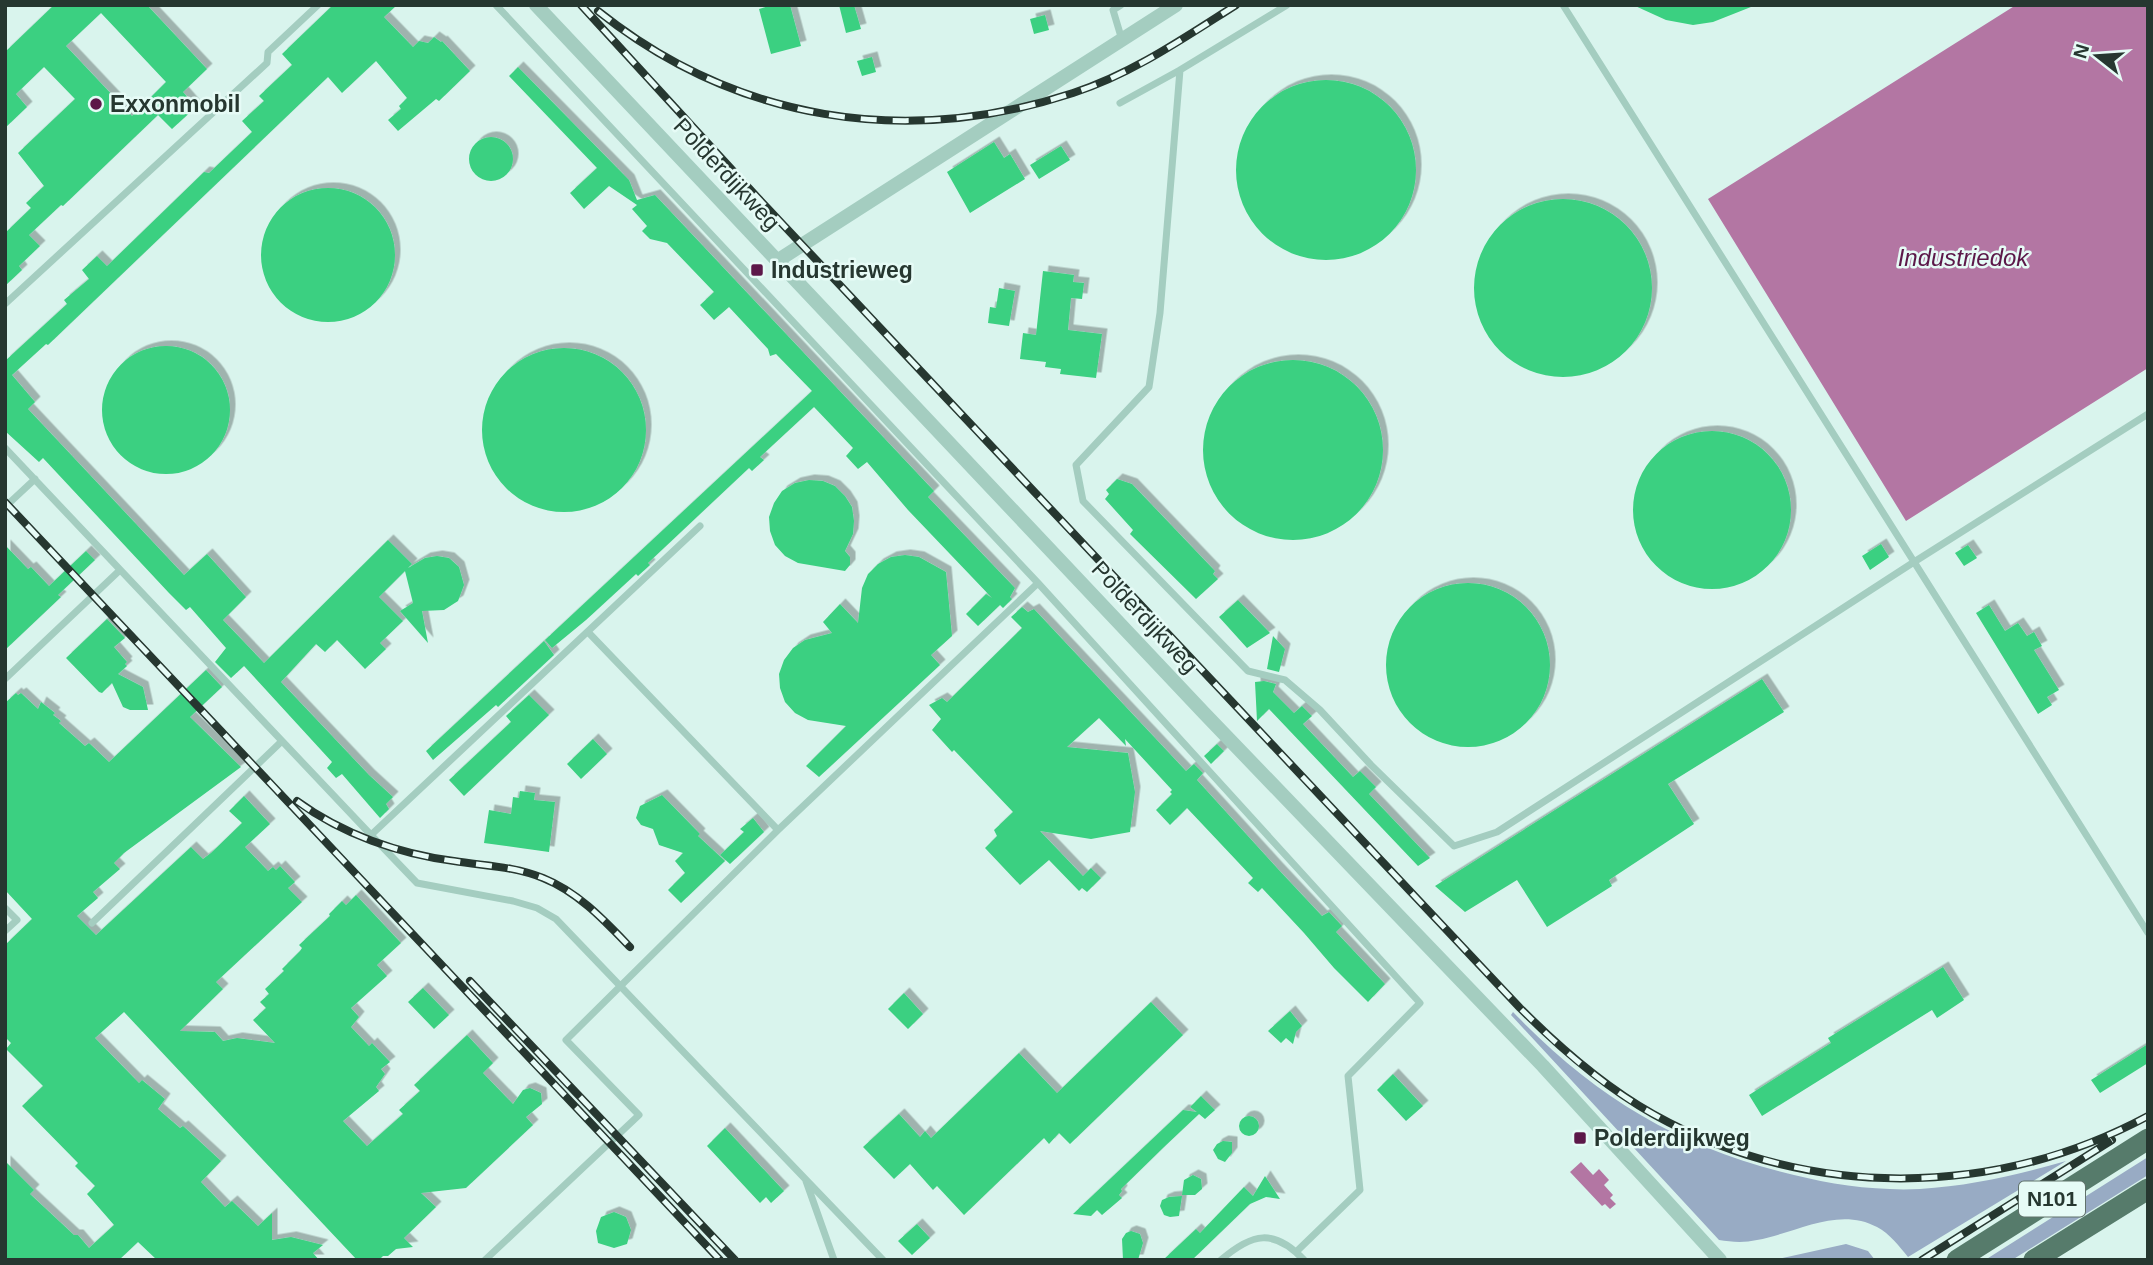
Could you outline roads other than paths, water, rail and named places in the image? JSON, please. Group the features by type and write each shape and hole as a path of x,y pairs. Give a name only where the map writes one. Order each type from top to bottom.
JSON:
{"main road":[{"name":"N101","path":"1957,1260 2148,1139"},
{"name":"N101","path":"2034,1260 2148,1189"}],"street":[{"name":"Polderdijkweg","path":"537,5 1263,775 1543,1066 1720,1260"},
{"path":"777,261 1176,5"}],"lane":[{"path":"5,304 267,63 268,52 318,5"},
{"path":"496,5 1038,583 1420,1003 1348,1076 1360,1190 1296,1252"},
{"path":"1121,5 1112,8 1122,40"},
{"path":"1120,103 1181,70 1287,5"},
{"path":"1563,5 2148,933"},
{"path":"1181,70 1160,313 1149,387 1076,464 1083,501 1248,671 1285,680 1320,710 1371,765 1454,846 1497,832 2148,414"},
{"path":"5,448 417,883 513,901 537,908 556,919 883,1260"},
{"path":"5,507 35,480"},
{"path":"371,835 700,526"},
{"path":"5,679 120,570"},
{"path":"485,1260 639,1115 566,1040 778,830 1038,583"},
{"path":"588,632 778,830"},
{"path":"92,923 282,741"},
{"path":"5,908 17,920 5,931"},
{"path":"804,1177 834,1260"},
{"path":"1221,1260 1250,1239 1261,1237 1285,1243 1304,1260"}],"water":[{"name":"Industriedok","path":"2016,5 2148,5 2148,368 1906,521 1708,199"},
{"path":"1581,1162 1593,1175 1599,1169 1609,1180 1604,1185 1613,1195 1610,1198 1616,1204 1610,1209 1605,1204 1602,1206 1570,1172"}],"railway":[{"path":"581,5 757,197 1520,1008 1599,1079 1653,1114 1712,1142 1774,1162 1836,1174 1900,1178 1964,1175 2027,1163 2089,1143 2148,1116"},
{"path":"598,11 651,48 707,78 765,100 824,114 885,120 947,119 1010,110 1073,93 1137,66 1236,5"},
{"path":"5,502 720,1260"},
{"path":"297,801 352,833 392,848 433,858 510,869 543,878 579,899 630,947"},
{"path":"470,981 735,1260"},
{"path":"1922,1260 2112,1140"}],"place":[{"name":"Exxonmobil","path":"96,104"},
{"name":"Industrieweg","path":"757,270"},
{"name":"Polderdijkweg","path":"1580,1138"}]}
